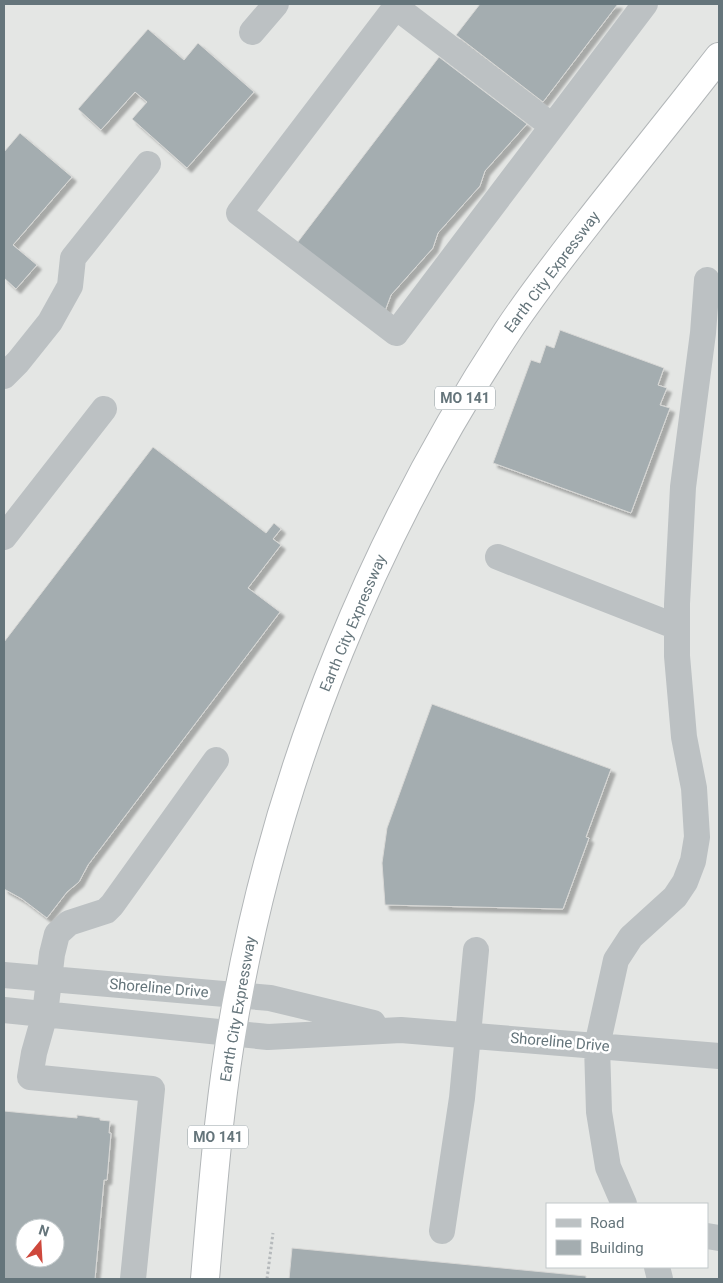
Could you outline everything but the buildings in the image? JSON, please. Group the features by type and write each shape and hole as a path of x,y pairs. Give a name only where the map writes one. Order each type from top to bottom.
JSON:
{"highway":[{"name":"Earth City Expressway","path":"204,1279 220,1117 238,995 265,874 293,777 337,655 366,587 398,520 451,423 509,330 552,269 719,57"}],"street":[{"path":"252,32 276,4"},
{"path":"552,126 397,5 239,213 396,333 645,4"},
{"path":"4,376 18,362 50,322 70,286 73,258 148,164"},
{"path":"624,1202 608,1167 598,1112 598,1046 616,960 631,937 674,896 685,882 693,861 697,836 694,788 684,737 677,656 677,627 679,543 683,487 703,333 707,280"},
{"path":"4,538 104,409"},
{"path":"498,557 677,627"},
{"path":"133,1279 152,1089 30,1077 34,1053 45,1014 53,943 57,934 69,923 106,911 112,905 216,760"},
{"path":"442,1231 462,1098 476,950"},
{"name":"Shoreline Drive","path":"4,975 270,998 401,1030"},
{"name":"Shoreline Drive","path":"4,1010 268,1037 401,1030 719,1056"}],"path":[{"path":"267,1279 273,1233"}],"shaded area":[{"path":"4,4 719,4 719,1279 4,1279"}]}
